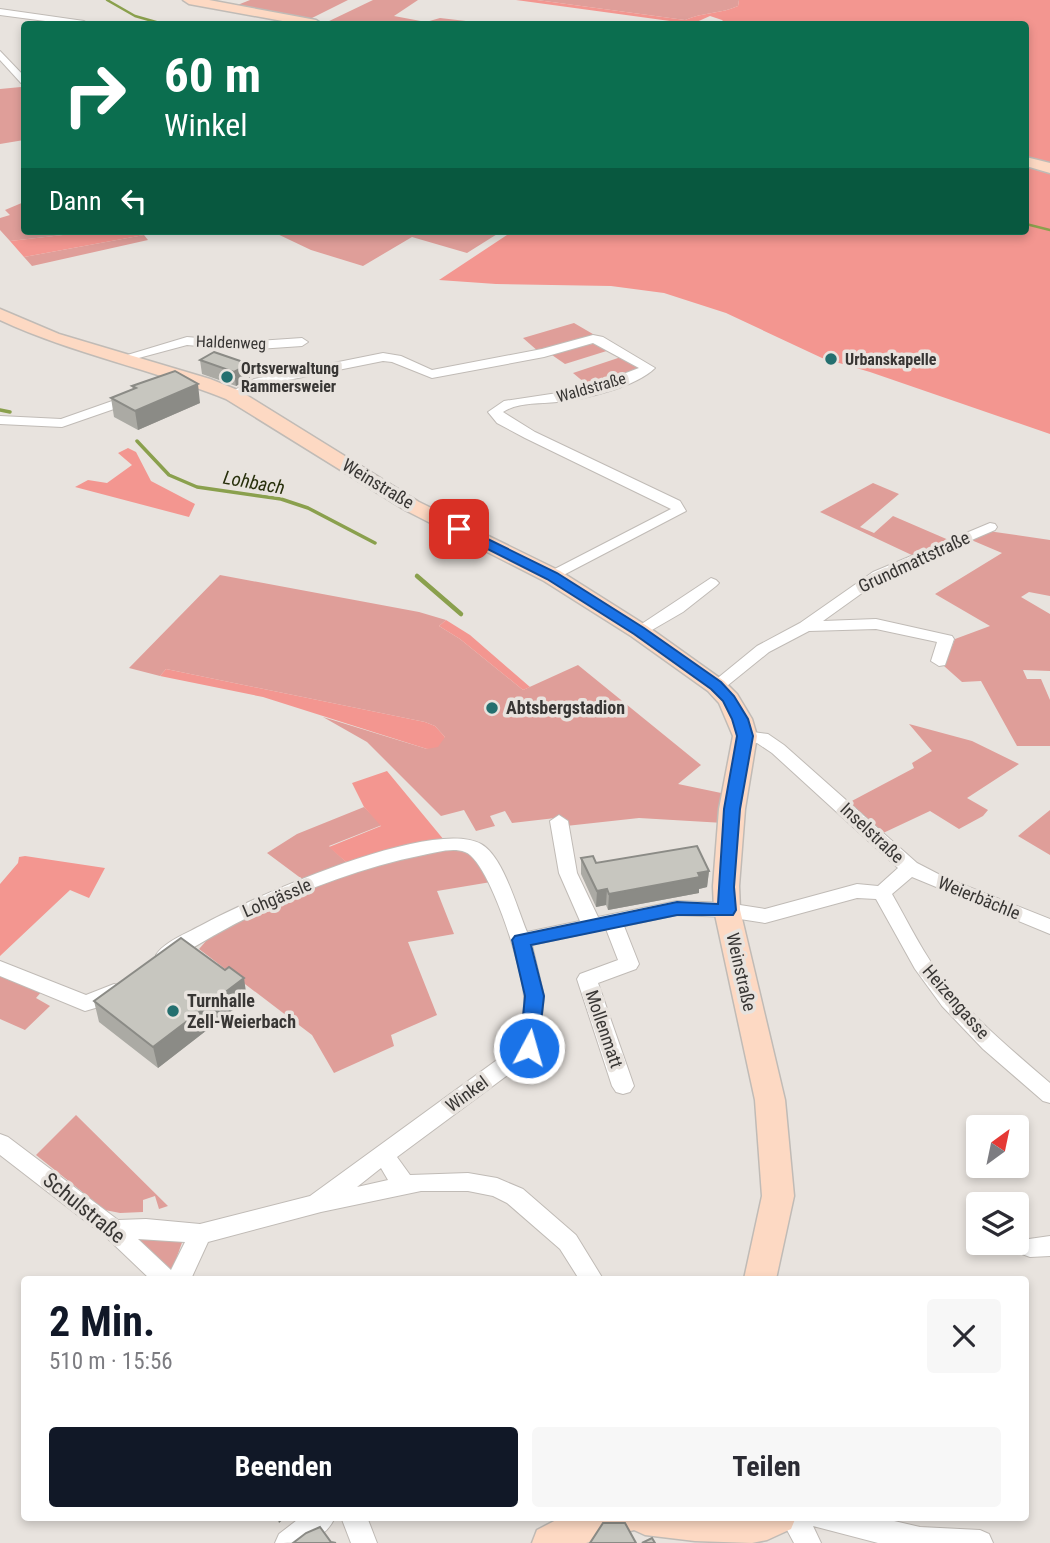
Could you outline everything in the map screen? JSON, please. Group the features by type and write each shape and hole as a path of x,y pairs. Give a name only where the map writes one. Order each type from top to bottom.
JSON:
{"street":[{"path":"189,0 209,1 302,21"},
{"path":"0,12 63,21"},
{"path":"0,54 21,78"},
{"path":"1029,162 1050,168"},
{"name":"Weinstraße","path":"0,314 52,338 233,395 412,506 552,576 639,631 716,686 729,699 740,719 745,736 732,809 726,887 727,910 770,1100 778,1196 761,1276"},
{"name":"Waldstraße","path":"233,395 259,382 383,357 401,359 421,372 432,374 544,353 593,339 649,368 569,397 509,404 499,407 495,412 502,420 530,435 676,504 679,511 552,576"},
{"name":"Haldenweg","path":"120,359 187,341 243,346 302,342"},
{"path":"0,419 62,423 186,378"},
{"name":"Grundmattstraße","path":"716,686 763,649 806,626 878,575 990,527"},
{"path":"639,631 677,609 711,583"},
{"name":"Grundmattstraße","path":"806,626 876,624 946,639 939,661"},
{"name":"Inselstraße","path":"745,736 762,738 778,749 910,868 882,892"},
{"path":"559,821 568,873 591,925"},
{"name":"Lohgässle","path":"153,964 209,927 336,872 400,854 454,844 478,850 488,860 521,940"},
{"name":"Weierbächle","path":"910,868 939,883 1050,927"},
{"path":"521,940 677,908 727,910 765,916 857,891 882,892"},
{"name":"Heizengasse","path":"882,892 911,947 938,987 978,1031 1050,1095"},
{"name":"Mollenmatt","path":"612,920 629,964 587,979 623,1086"},
{"name":"Winkel","path":"316,1204 529,1048 534,996 521,940"},
{"path":"0,968 85,1003 102,999 133,978"},
{"name":"Schulstraße","path":"0,1143 114,1230 162,1276"},
{"path":"384,1155 404,1185"},
{"name":"Winkel","path":"114,1230 200,1234 404,1185 468,1182 497,1188 515,1196 568,1242 590,1276"},
{"path":"180,1276 200,1234"},
{"path":"288,1543 317,1521"},
{"path":"356,1521 364,1543"},
{"path":"550,1543 573,1529 598,1521"},
{"path":"687,1521 751,1527 773,1521"},
{"path":"795,1521 808,1543"},
{"path":"838,1521 920,1540 980,1543"}],"shaded area":[{"path":"250,0 348,0 310,19 318,21 235,6"},
{"path":"373,0 418,0 394,16 421,21 329,21"},
{"path":"516,0 537,0 685,20 732,9 738,6 739,0 1050,0 1050,165 1029,158 1029,21 723,21 710,16 699,21 670,21"},
{"path":"537,0 739,0 738,6 732,9 685,20"},
{"path":"440,18 466,21 430,21"},
{"path":"21,87 21,140 0,144 0,89"},
{"path":"1029,166 1050,173 1050,434 822,358 726,313 664,293 611,286 439,280 507,235 1029,235"},
{"path":"21,203 21,235 63,235 10,241 0,230 0,218 10,215 5,210"},
{"path":"63,235 144,235 24,257 10,241"},
{"path":"144,235 148,240 32,266 24,257"},
{"path":"279,235 496,235 467,253 412,237 363,266 311,250"},
{"path":"574,323 598,337 539,352 523,338"},
{"path":"597,343 613,349 565,364 549,353"},
{"path":"624,356 640,369 591,388 573,373"},
{"path":"128,448 136,452 151,481 195,504 189,517 75,487 88,480 107,483 132,465 118,453"},
{"path":"873,483 899,494 860,527 874,533 893,516 951,541 916,557 820,512"},
{"path":"988,531 1050,540 1050,596 1029,592 1021,597 1050,614 1050,671 1023,670 1027,679 1041,679 1050,700 1050,746 1017,746 981,681 962,682 944,666 955,639 990,626 935,594 1002,553 969,539"},
{"name":"Abtsbergstadion","path":"220,575 419,612 446,620 439,626 460,639 523,690 578,665 701,765 678,784 726,794 724,823 639,818 566,826 564,817 512,823 505,811 490,816 495,826 476,831 464,810 441,816 367,742 323,717 427,749 445,737 435,726 166,669 160,676 129,668"},
{"path":"446,620 470,635 530,687 523,690 460,639 439,626"},
{"path":"166,669 425,722 435,726 445,737 438,747 427,749 263,697 160,676"},
{"path":"909,724 972,741 1019,764 967,798 988,810 983,816 959,829 930,811 881,834 848,803 914,768 912,763 932,751"},
{"path":"387,771 444,840 346,862 329,847 381,826 364,807 352,783"},
{"path":"364,807 382,825 329,846 346,862 306,882 267,853 297,834"},
{"path":"1050,810 1050,855 1018,836"},
{"path":"444,849 472,851 491,882 437,891 454,934 408,942 437,1015 391,1035 394,1046 334,1073 312,1035 199,949 213,933 328,882 361,869"},
{"path":"19,857 105,868 89,898 70,890 0,956 0,884 18,863"},
{"path":"0,971 43,990 36,998 50,1006 25,1030 0,1019"},
{"path":"76,1115 168,1206 159,1209 155,1196 143,1200 143,1212 120,1213 105,1210 36,1155"},
{"path":"184,1237 170,1276 137,1239"}],"building":[{"path":"214,352 249,364 234,372 200,360"},
{"path":"175,371 198,384 135,411 111,398 136,388 132,386"},
{"path":"697,846 709,871 698,873 700,877 609,894 607,889 597,891 581,858 593,856 596,863"},
{"name":"Turnhalle Zell-Weierbach","path":"181,938 225,970 229,967 244,978 153,1047 94,1001"},
{"path":"603,1523 625,1523 636,1543 590,1543"},
{"path":"320,1527 331,1542 336,1543 293,1543 306,1533"},
{"path":"652,1538 655,1543 642,1543"}],"waterway":[{"path":"107,0 135,16 152,21"},
{"path":"1029,225 1050,230"},
{"name":"Lohbach","path":"0,410 10,412"},
{"name":"Lohbach","path":"137,441 169,475 197,487 281,499 308,508 375,543"},
{"name":"Lohbach","path":"417,576 461,614"}],"place":[{"name":"Urbanskapelle","path":"831,359"},
{"name":"Ortsverwaltung Rammersweier","path":"227,377"},
{"name":"Abtsbergstadion","path":"492,708"},
{"name":"Turnhalle Zell-Weierbach","path":"173,1011"}],"route":[{"path":"459,529 552,576 639,631 716,686 729,699 740,719 745,736 732,809 726,887 727,910 677,908 521,940 534,996 529,1048"}]}
